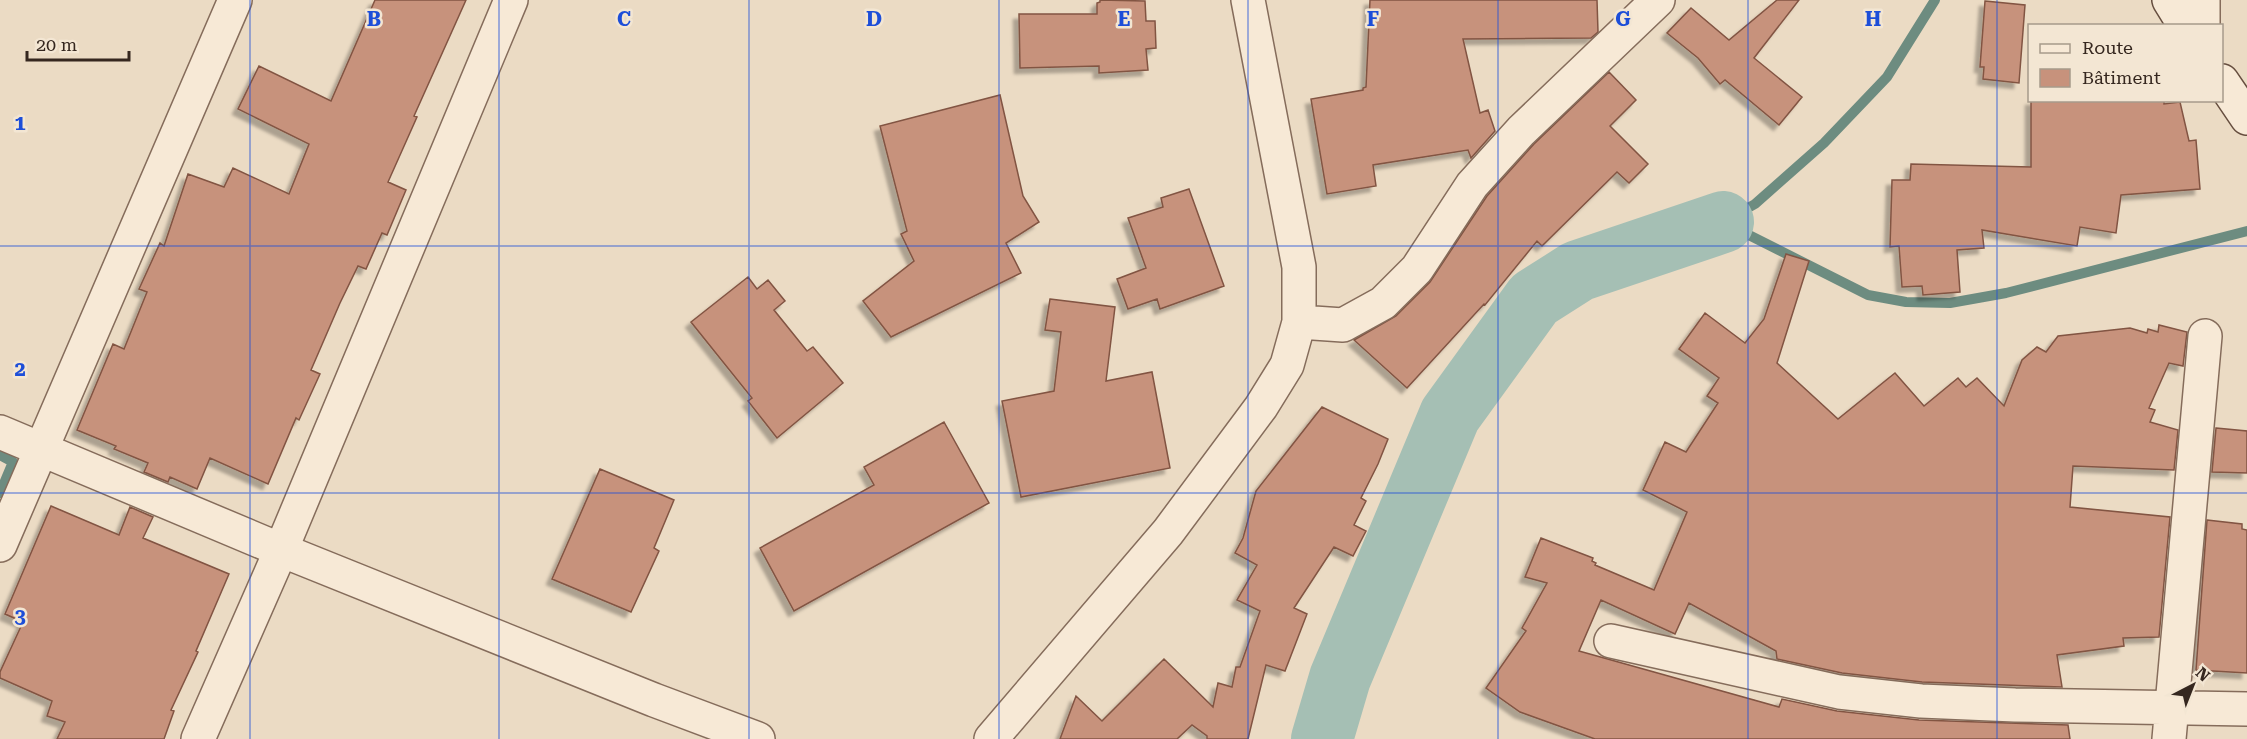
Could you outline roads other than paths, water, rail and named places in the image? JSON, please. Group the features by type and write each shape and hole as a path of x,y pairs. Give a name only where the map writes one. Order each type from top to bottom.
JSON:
{"street":[{"path":"0,545 236,0"},
{"path":"198,739 281,550 511,0"},
{"path":"991,739 1168,532 1261,406 1287,365 1299,322 1299,267 1248,0"},
{"path":"1299,322 1343,325 1383,303 1417,269 1472,185 1521,130 1658,0"},
{"path":"2169,0 2184,24"},
{"path":"2203,0 2203,24"},
{"path":"2223,82 2247,118"},
{"path":"2171,724 2205,336"},
{"path":"0,432 281,550 758,739"},
{"path":"1611,641 1839,692 2171,724 2247,709"}],"waterway":[{"path":"1723,222 1755,204 1824,143 1887,77 1935,0"},
{"path":"1723,222 1868,295 1906,302 1950,303 2006,293 2247,231"},
{"path":"1322,739 1340,678 1450,415 1534,299 1578,271 1723,222"},
{"path":"0,455 13,462 0,493"}]}
